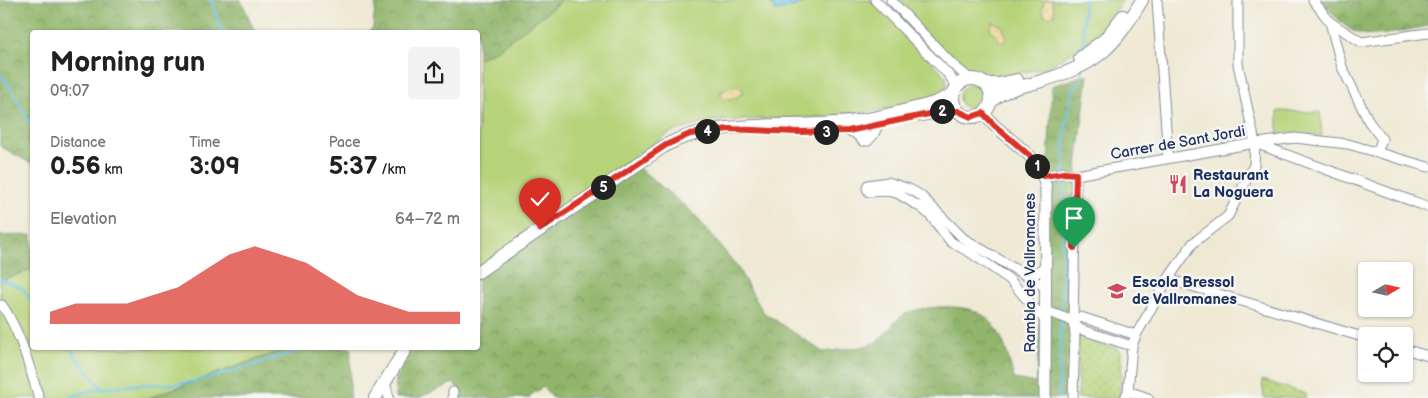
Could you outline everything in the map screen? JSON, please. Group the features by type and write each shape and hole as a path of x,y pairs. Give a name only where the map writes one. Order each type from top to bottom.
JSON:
{"main road":[{"path":"1089,57 1105,39 1133,0"},
{"path":"480,271 666,145 690,134 729,129 837,123 871,124 943,111 958,111 971,117 986,108 1003,93 1067,69 1089,57 1101,55 1115,41 1142,0"},
{"path":"985,84 1008,83 1067,69"},
{"path":"729,129 796,132 848,131 939,101 955,90 966,79 980,80 985,84 990,92 986,108"},
{"path":"955,90 954,105 958,111"},
{"path":"375,398 405,350"}],"street":[{"path":"875,0 947,73 955,90"},
{"path":"892,0 953,65 970,79"},
{"path":"1157,0 1168,157"},
{"path":"1148,398 1127,394 1132,346 1136,335 1168,279 1193,244 1228,216 1254,165 1255,143 1238,64 1238,0"},
{"path":"1313,0 1330,22 1361,42 1428,33"},
{"path":"1330,22 1342,67 1369,122 1382,139 1376,153"},
{"name":"Rambla de Vallromanes","path":"986,108 994,125 1030,156 1043,176 1046,188 1044,290 1045,398"},
{"path":"863,141 871,124"},
{"path":"863,141 868,141 874,134 871,124"},
{"path":"848,131 855,133 863,141"},
{"path":"1255,143 1295,138 1348,144 1428,167"},
{"name":"Carrer de Sant Jordi","path":"1043,176 1064,173 1076,174 1255,143 1428,207"},
{"path":"1073,398 1076,174"},
{"path":"1029,301 1044,290 963,238 920,195 888,182 868,185 869,192 887,191 897,193 915,203 930,215 951,242 998,270 1029,301 1044,314 1073,321 1079,329 1132,346"},
{"path":"1029,279 1045,266"},
{"path":"1168,279 1358,336"},
{"path":"0,305 13,322 24,348 39,398"},
{"path":"1073,321 1081,317 1136,335"},
{"path":"1413,352 1428,356"},
{"path":"385,382 389,398"}],"green space":[{"path":"0,0 241,0 254,30 30,30 30,163 0,146"},
{"path":"376,0 561,0 495,51 480,57 480,30 371,30 373,27"},
{"path":"561,0 871,0 939,69 946,78 947,85 941,94 907,105 846,116 713,121 671,132 627,161 480,269 480,57 495,51"},
{"path":"894,0 1123,0 1097,36 1046,68 995,77 968,68 961,69"},
{"path":"1320,0 1428,0 1428,26 1384,34 1366,35 1353,31"},
{"path":"1088,74 1077,166 1070,311 1070,398 553,398 543,387 529,396 530,398 461,398 461,391 453,383 418,398 395,398 396,379 407,358 401,350 480,350 480,269 627,161 644,172 694,214 736,265 763,312 823,352 872,344 898,319 910,312 935,307 958,307 973,310 993,324 1005,348 1014,379 1037,383 1052,86"},
{"path":"971,85 979,89 983,97 979,105 971,109 963,105 959,97 963,89"},
{"path":"1278,111 1320,112 1322,136 1278,136"},
{"path":"30,235 30,270 0,281 0,236"},
{"path":"30,270 30,350 283,350 148,398 0,398 0,281"},
{"path":"1078,337 1119,349 1122,374 1118,398 1078,398"},
{"path":"283,350 351,350 350,398 148,398"},
{"path":"1262,380 1306,394 1305,398 1264,398"}],"sand":[{"path":"1045,0 1052,0 1055,15 1048,17 1044,15 1042,8"},
{"path":"993,22 1002,26 1007,37 1006,41 1001,42 990,29"},
{"path":"739,85 743,91 742,94 730,100 724,100 721,96 721,91"}],"water":[{"path":"769,0 816,0 775,11"}],"waterway":[{"path":"211,0 221,30"},
{"path":"1082,50 1084,0"},
{"path":"1061,314 1065,132 1072,92 1080,81 1082,71"},
{"path":"0,74 12,90 30,123"},
{"path":"0,279 22,288 30,299"},
{"path":"1059,398 1061,320"},
{"path":"71,350 102,389"},
{"path":"69,398 87,392 110,388 143,384 172,384 205,379 300,350"}],"place":[{"name":"Restaurant La Noguera","path":"1178,184"},
{"name":"Escola Bressol de Vallromanes","path":"1117,291"}],"route":[{"path":"540,229 666,145 690,134 729,129 796,132 848,131 930,112 958,111 971,117 983,113 1030,156 1043,176 1064,173 1076,174 1074,248"}]}
